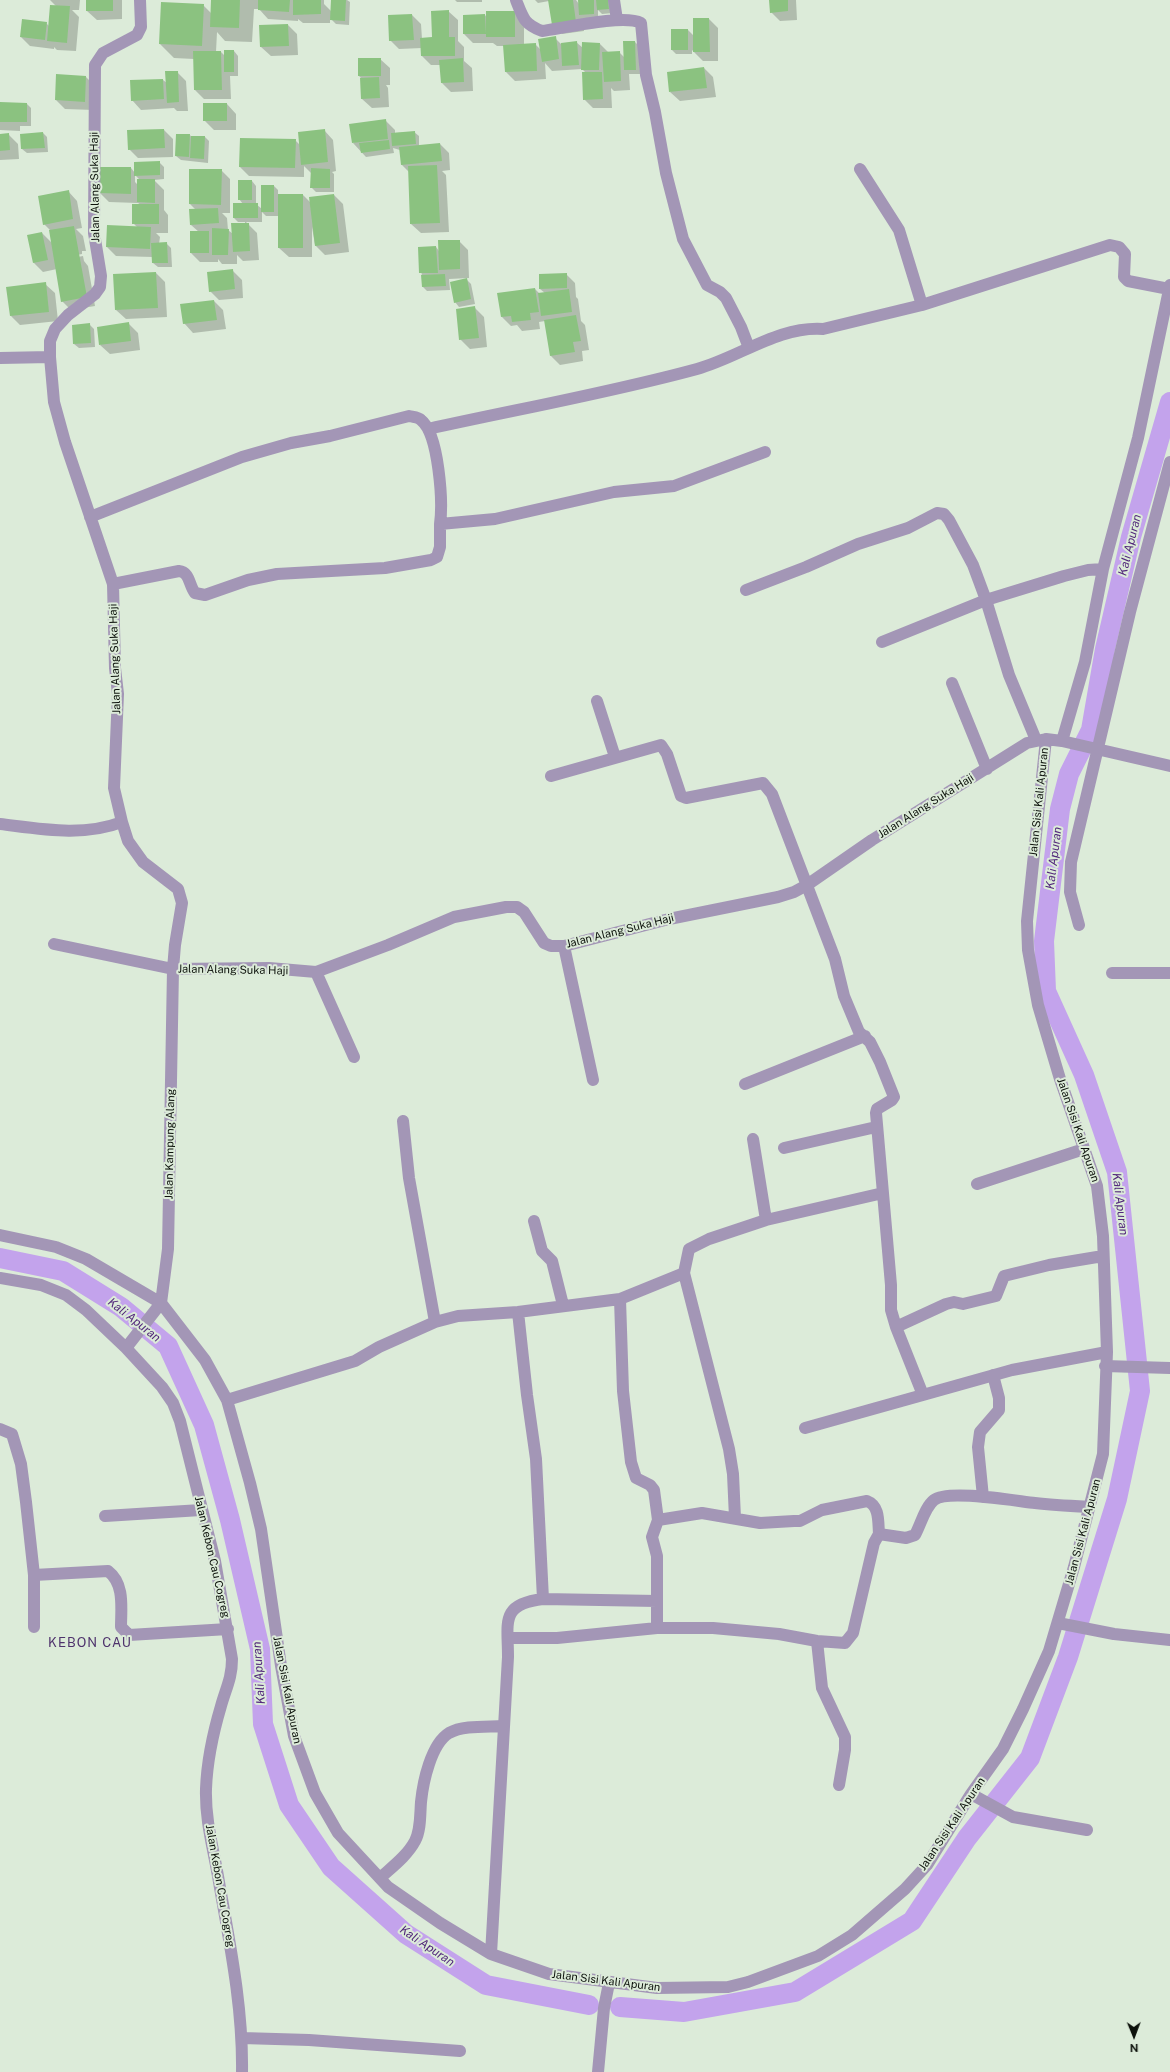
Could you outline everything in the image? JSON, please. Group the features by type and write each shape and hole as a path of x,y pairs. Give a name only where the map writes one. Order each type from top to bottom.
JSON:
{"street":[{"name":"Jalan Alang Suka Haji","path":"140,0 141,27 137,36 103,53 95,65 94,233 101,276 100,287 95,294 68,314 56,329 50,341 50,357 54,402 61,429 112,584 115,668 118,694 114,788 128,841 143,862 178,889 182,903 174,945 173,969 269,968 316,972 388,945 454,917 506,907 517,908 524,912 544,944 551,946 564,946 669,919 778,897 794,892 807,885 872,840 987,769 1027,742 1041,740"},
{"path":"516,0 524,20 531,27 542,31 616,20 637,20 641,23 646,75 655,112 666,173 684,240 707,285 720,292 726,298 741,327 749,348"},
{"path":"614,0 616,20"},
{"path":"860,169 899,230 922,305"},
{"path":"428,429 668,377 700,368 792,331 823,328 922,305 1110,245 1119,247 1125,254 1124,277 1128,282 1170,287 1138,438 1103,569 1085,662 1066,742"},
{"path":"0,358 50,357"},
{"path":"90,517 242,457 291,443 330,436 409,416 420,419 428,429 436,451 441,513 439,552 437,557 431,560 385,568 277,574 248,580 205,595 195,593 187,575 183,571 112,584"},
{"path":"440,524 495,519 614,492 674,486 766,452"},
{"path":"1079,925 1070,892 1070,877 1094,750 1170,462"},
{"path":"746,590 806,567 858,544 908,528 937,513 944,514 949,520 973,565 986,600 1009,675 1041,740 1066,742 1094,750 1170,766"},
{"path":"882,642 986,600 1064,576 1088,570 1103,569"},
{"path":"952,683 987,769"},
{"path":"597,702 615,757"},
{"name":"Jalan Sisi Kali Apuran","path":"0,1235 56,1247 86,1259 161,1303 205,1360 227,1400 250,1483 261,1530 281,1666 294,1736 315,1793 338,1833 388,1887 440,1923 491,1954 549,1974 609,1983 657,1988 728,1987 748,1982 818,1956 852,1935 905,1889 927,1865 975,1797 1003,1749 1063,1624 1103,1454 1111,1366 1107,1352 1103,1236 1097,1186 1060,1079 1038,1005 1028,950 1027,922 1041,740"},
{"path":"551,776 661,745 667,754 681,796 686,798 758,783 765,784 772,794 835,959 844,996 859,1032 865,1036 880,1062 894,1097 892,1100 877,1109 876,1127 891,1285 891,1310 896,1327 923,1395"},
{"path":"0,824 68,831 101,828 122,822"},
{"path":"54,944 173,969"},
{"path":"564,946 593,1080"},
{"name":"Jalan Kampung Alang","path":"161,1303 168,1249 173,969"},
{"path":"316,972 354,1057"},
{"path":"1112,973 1170,973"},
{"path":"745,1084 865,1036"},
{"path":"403,1121 409,1178 435,1322"},
{"path":"784,1148 876,1127"},
{"path":"753,1140 766,1220"},
{"path":"977,1184 1084,1149"},
{"path":"735,1518 733,1474 729,1449 684,1273 689,1249 695,1244 766,1220 883,1193"},
{"path":"534,1221 542,1251 552,1261 563,1305"},
{"path":"896,1327 946,1304 954,1302 963,1304 993,1297 997,1294 1004,1276 1049,1265 1103,1256"},
{"path":"227,1400 355,1361 379,1347 435,1322 458,1316 518,1312 563,1305 581,1305 620,1299 684,1273"},
{"name":"Jalan Kebon Cau Cogreg","path":"0,1278 41,1285 66,1295 86,1310 126,1348 162,1387 173,1403 180,1420 201,1510 215,1561 232,1659 232,1674 223,1697 211,1740 206,1789 208,1825 234,1967 242,2038 242,2072"},
{"path":"620,1299 624,1391 631,1462 636,1478 650,1485 654,1490 658,1520 653,1530 652,1538 657,1556 657,1628"},
{"path":"126,1348 161,1303"},
{"path":"518,1312 527,1395 536,1458 543,1599"},
{"path":"805,1428 993,1376 1107,1352"},
{"path":"1111,1366 1170,1368"},
{"path":"983,1497 978,1447 980,1432 999,1410 999,1398 993,1376"},
{"path":"0,1429 12,1434 21,1464 34,1576 34,1627"},
{"path":"879,1534 906,1538 915,1535 928,1507 939,1497 983,1497 1090,1507"},
{"path":"508,1638 557,1638 657,1628 713,1628 779,1634 817,1641 845,1643 853,1633 874,1544 879,1534 876,1509 872,1503 867,1501 822,1510 800,1521 760,1523 702,1513 658,1520"},
{"path":"105,1516 201,1510"},
{"path":"34,1576 108,1571 118,1582 121,1596 120,1627 129,1635 228,1629"},
{"path":"491,1954 508,1618 510,1612 514,1608 529,1601 543,1599 657,1601"},
{"path":"1063,1624 1114,1634 1170,1640"},
{"path":"817,1641 822,1688 845,1737 845,1750 839,1786"},
{"path":"380,1878 406,1854 416,1840 419,1829 424,1782 429,1765 439,1744 448,1734 456,1730 503,1726"},
{"path":"975,1797 1013,1817 1086,1830"},
{"path":"598,2072 604,2008 609,1983"},
{"path":"242,2038 309,2040 460,2051"}],"building":[{"path":"86,0 113,0 113,11 86,11"},
{"path":"211,0 240,0 239,28 210,27"},
{"path":"258,0 290,0 289,12 258,10"},
{"path":"293,0 321,0 321,14 293,15"},
{"path":"331,0 346,0 345,21 330,20"},
{"path":"548,0 573,0 576,22 552,25"},
{"path":"578,0 594,0 594,14 579,15"},
{"path":"596,0 608,0 609,9 597,10"},
{"path":"769,0 788,0 788,11 770,13"},
{"path":"161,2 204,4 202,46 159,44"},
{"path":"50,5 70,6 67,43 47,41"},
{"path":"449,10 449,37 455,37 455,56 421,56 420,38 432,37 431,11"},
{"path":"486,11 515,11 515,37 486,37"},
{"path":"412,14 414,40 389,41 388,15"},
{"path":"485,14 486,34 463,34 463,15"},
{"path":"693,18 709,18 710,52 693,52"},
{"path":"22,19 47,22 45,40 20,37"},
{"path":"288,24 289,46 260,47 259,25"},
{"path":"671,29 688,29 688,50 671,50"},
{"path":"556,36 559,59 542,62 538,39"},
{"path":"577,41 579,65 562,66 561,43"},
{"path":"623,41 635,41 636,70 624,70"},
{"path":"582,42 600,43 599,70 581,70"},
{"path":"536,43 537,71 505,72 503,45"},
{"path":"224,50 234,50 234,72 224,72"},
{"path":"193,51 221,51 222,90 194,90"},
{"path":"620,51 621,81 604,82 602,52"},
{"path":"358,58 381,58 381,76 358,76"},
{"path":"463,58 464,82 441,83 439,60"},
{"path":"704,67 707,88 669,92 667,72"},
{"path":"165,71 178,71 179,102 167,103"},
{"path":"582,72 602,72 603,99 583,100"},
{"path":"56,74 86,76 85,102 55,100"},
{"path":"379,77 380,98 361,99 360,78"},
{"path":"163,79 164,99 131,101 130,80"},
{"path":"0,102 27,103 27,122 0,122"},
{"path":"203,103 227,103 227,121 203,121"},
{"path":"386,119 388,139 352,143 349,124"},
{"path":"164,129 165,148 128,150 127,130"},
{"path":"325,129 328,162 301,165 298,132"},
{"path":"415,131 416,144 392,146 391,133"},
{"path":"43,132 45,148 21,149 20,134"},
{"path":"9,133 10,150 0,151 0,134"},
{"path":"176,134 190,134 189,157 175,156"},
{"path":"191,136 205,136 204,159 190,158"},
{"path":"240,138 296,139 295,168 239,167"},
{"path":"389,140 390,149 361,153 359,143"},
{"path":"440,143 442,161 401,165 399,147"},
{"path":"160,161 160,175 134,176 134,162"},
{"path":"437,165 440,223 410,224 408,166"},
{"path":"99,167 131,167 131,194 99,193"},
{"path":"311,168 330,169 330,188 310,188"},
{"path":"189,169 222,169 221,205 189,204"},
{"path":"137,179 155,179 155,203 137,202"},
{"path":"238,180 252,180 252,200 238,200"},
{"path":"261,185 274,185 274,212 261,212"},
{"path":"69,190 73,219 43,225 38,196"},
{"path":"278,194 303,194 303,248 278,248"},
{"path":"334,194 340,243 315,246 309,197"},
{"path":"233,203 258,203 258,218 233,218"},
{"path":"132,204 159,204 159,224 132,224"},
{"path":"218,208 219,223 190,225 189,209"},
{"path":"231,223 249,223 250,251 233,252"},
{"path":"107,225 151,227 150,249 106,247"},
{"path":"74,226 87,297 61,302 49,230"},
{"path":"212,228 229,229 228,255 212,255"},
{"path":"190,231 209,231 209,253 190,253"},
{"path":"42,232 48,260 33,263 27,235"},
{"path":"438,240 460,240 460,269 439,270"},
{"path":"167,242 168,263 152,263 151,243"},
{"path":"436,246 438,273 419,273 418,247"},
{"path":"233,269 235,289 209,292 207,272"},
{"path":"156,272 158,308 115,310 113,274"},
{"path":"567,273 567,288 539,289 539,274"},
{"path":"445,274 446,286 422,287 421,275"},
{"path":"467,278 471,299 454,303 450,282"},
{"path":"46,282 49,312 10,316 6,287"},
{"path":"535,288 539,312 530,313 531,320 512,322 511,316 501,317 497,293"},
{"path":"569,289 572,312 541,316 538,293"},
{"path":"214,300 217,320 183,324 180,304"},
{"path":"475,306 479,338 459,340 456,309"},
{"path":"576,315 581,341 573,342 575,352 550,356 544,320"},
{"path":"129,322 131,341 99,345 97,327"},
{"path":"90,323 91,343 73,344 72,325"}],"waterway":[{"path":"620,2007 684,2012 795,1992 912,1921 967,1838 1030,1758 1068,1657 1117,1499 1140,1391 1117,1172 1084,1075 1046,991 1044,941 1060,809 1069,774 1091,730 1105,649 1131,537 1170,402"},
{"name":"Kali Apuran","path":"0,1258 63,1271 121,1307 168,1346 204,1425 230,1520 260,1649 263,1724 289,1805 331,1867 406,1934 486,1985 589,2005"}],"district":[{"name":"KEBON CAU","path":"90,1643"}]}
